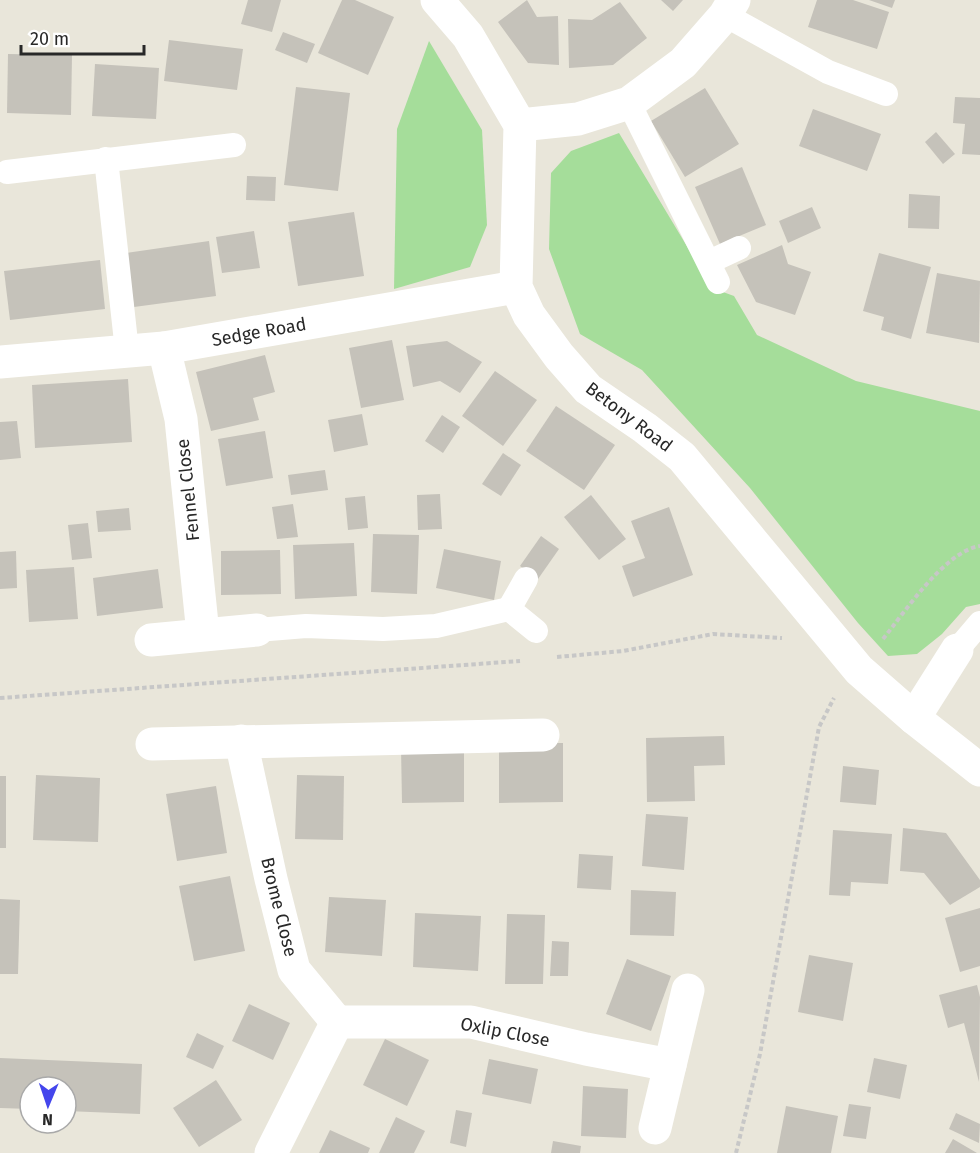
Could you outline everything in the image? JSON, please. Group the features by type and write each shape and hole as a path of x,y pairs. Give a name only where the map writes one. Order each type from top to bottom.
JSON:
{"street":[{"path":"436,0 468,36 520,125 578,119 629,103 683,63 729,8"},
{"name":"Betony Road","path":"520,125 516,287 529,315 559,356 588,389 645,428 682,457 859,670 914,718 980,770"},
{"name":"Sedge Road","path":"0,362 164,348 516,287"},
{"name":"Fennel Close","path":"164,348 181,419 202,634"},
{"path":"151,640 257,630"},
{"path":"914,718 957,650"},
{"path":"152,744 543,735"},
{"name":"Brome Close","path":"241,741 271,879 294,970 337,1022"},
{"path":"655,1128 688,990"},
{"path":"272,1153 337,1022"},
{"name":"Oxlip Close","path":"337,1022 471,1022 586,1049 670,1065"}],"lane":[{"path":"729,8 828,72 886,94"},
{"path":"629,103 714,272 739,248"},
{"path":"6,171 234,145"},
{"path":"106,159 127,351"},
{"path":"257,630 306,626 383,629 436,626 509,609 526,579"},
{"path":"509,609 536,631"},
{"path":"957,650 980,623"}],"path":[{"path":"736,1153 760,1054 819,727 838,690 859,670 939,571 954,559 980,546"},
{"path":"555,658 623,651 713,634 787,639"},
{"path":"0,698 521,661"}],"green space":[{"path":"429,41 482,130 487,225 470,267 394,289 397,129"},
{"path":"619,133 712,288 734,296 757,335 856,381 980,411 980,604 966,607 942,634 917,654 888,656 858,623 750,488 642,370 580,334 549,249 551,173 571,151"}],"building":[{"path":"248,0 281,0 272,32 241,24"},
{"path":"342,0 355,0 394,17 368,75 318,53"},
{"path":"527,0 537,17 558,16 559,65 528,63 498,22"},
{"path":"661,0 683,0 673,11"},
{"path":"817,0 853,0 889,12 877,49 808,27"},
{"path":"869,0 895,0 892,8"},
{"path":"620,2 647,38 613,65 569,68 568,19 592,20"},
{"path":"283,32 315,44 307,63 275,50"},
{"path":"169,40 243,49 237,90 164,81"},
{"path":"8,54 72,55 71,115 7,113"},
{"path":"95,64 159,68 156,119 92,116"},
{"path":"296,87 350,93 338,191 284,185"},
{"path":"705,88 739,144 685,177 651,121"},
{"path":"955,97 980,98 980,155 962,154 965,124 953,123"},
{"path":"813,109 881,134 867,171 799,146"},
{"path":"936,132 955,154 943,164 925,142"},
{"path":"742,167 766,225 720,244 695,187"},
{"path":"247,176 276,177 275,201 246,200"},
{"path":"909,194 940,196 939,229 908,228"},
{"path":"812,207 821,228 788,243 779,221"},
{"path":"354,212 364,276 298,286 288,222"},
{"path":"254,231 260,268 222,273 216,237"},
{"path":"209,241 216,296 134,307 126,253"},
{"path":"782,245 788,264 811,272 795,315 756,302 737,265"},
{"path":"879,253 931,267 911,339 881,330 884,317 863,311"},
{"path":"100,260 105,309 10,320 4,271"},
{"path":"937,273 980,281 979,343 926,333"},
{"path":"392,340 404,400 361,408 349,348"},
{"path":"447,341 482,362 460,393 440,381 413,387 406,346"},
{"path":"265,355 275,392 253,398 259,420 211,431 196,372"},
{"path":"495,371 537,400 503,446 462,416"},
{"path":"128,379 132,442 35,448 32,385"},
{"path":"556,406 615,445 584,490 526,451"},
{"path":"362,414 368,445 334,452 328,420"},
{"path":"442,415 460,427 443,453 425,441"},
{"path":"17,421 21,458 0,460 0,422"},
{"path":"265,431 273,478 226,486 218,439"},
{"path":"503,453 521,465 501,496 482,484"},
{"path":"325,470 328,490 291,495 288,475"},
{"path":"440,494 442,529 418,530 417,495"},
{"path":"591,495 626,539 599,560 564,517"},
{"path":"365,496 368,528 348,530 345,498"},
{"path":"293,504 298,537 277,539 272,507"},
{"path":"669,507 693,575 633,597 622,566 645,558 631,521"},
{"path":"129,508 131,530 98,532 96,511"},
{"path":"88,523 92,558 72,560 68,525"},
{"path":"373,534 419,535 417,594 371,592"},
{"path":"541,536 559,549 538,579 520,566"},
{"path":"354,543 357,596 295,599 293,545"},
{"path":"444,549 501,561 494,600 436,588"},
{"path":"280,550 281,594 221,595 221,551"},
{"path":"16,551 17,588 0,589 0,552"},
{"path":"74,567 78,619 29,622 26,570"},
{"path":"158,569 163,608 97,616 93,578"},
{"path":"724,736 725,765 694,766 695,801 647,802 646,738"},
{"path":"499,743 563,743 563,802 499,803"},
{"path":"464,746 464,802 402,803 401,747"},
{"path":"843,766 879,770 876,805 840,802"},
{"path":"36,775 100,778 98,842 33,840"},
{"path":"297,775 344,776 343,840 295,839"},
{"path":"0,776 6,776 6,848 0,848"},
{"path":"216,786 227,853 177,861 166,794"},
{"path":"646,814 688,817 684,870 642,866"},
{"path":"903,828 946,833 980,880 980,887 950,905 924,873 900,871"},
{"path":"833,830 892,834 888,884 851,882 850,896 829,895"},
{"path":"579,854 613,856 611,890 577,888"},
{"path":"230,876 245,951 194,961 179,886"},
{"path":"631,890 676,892 674,936 630,935"},
{"path":"329,897 386,900 382,956 325,952"},
{"path":"0,899 20,900 18,974 0,974"},
{"path":"980,908 980,966 960,972 945,918"},
{"path":"415,913 481,916 478,971 413,967"},
{"path":"507,914 545,915 543,984 505,984"},
{"path":"552,941 569,942 568,976 550,976"},
{"path":"809,955 853,963 843,1021 798,1012"},
{"path":"627,959 671,976 651,1031 606,1014"},
{"path":"977,985 980,997 979,1082 964,1023 948,1028 939,995"},
{"path":"249,1004 290,1023 273,1060 232,1041"},
{"path":"197,1033 224,1046 213,1069 186,1057"},
{"path":"385,1039 429,1060 407,1106 363,1085"},
{"path":"0,1058 142,1064 140,1114 78,1111 78,1075 18,1075 18,1109 0,1108"},
{"path":"874,1058 907,1065 900,1099 867,1092"},
{"path":"489,1059 538,1069 531,1104 482,1094"},
{"path":"216,1080 242,1120 199,1147 173,1108"},
{"path":"583,1086 628,1089 626,1138 581,1136"},
{"path":"849,1104 871,1107 866,1139 843,1136"},
{"path":"786,1106 838,1116 831,1153 777,1153"},
{"path":"456,1110 472,1113 466,1147 450,1143"},
{"path":"956,1113 980,1124 979,1143 949,1129"},
{"path":"396,1117 425,1131 414,1153 379,1153"},
{"path":"330,1130 370,1148 368,1153 319,1153"},
{"path":"953,1139 977,1153 945,1153"},
{"path":"553,1141 581,1146 580,1153 551,1153"}]}
